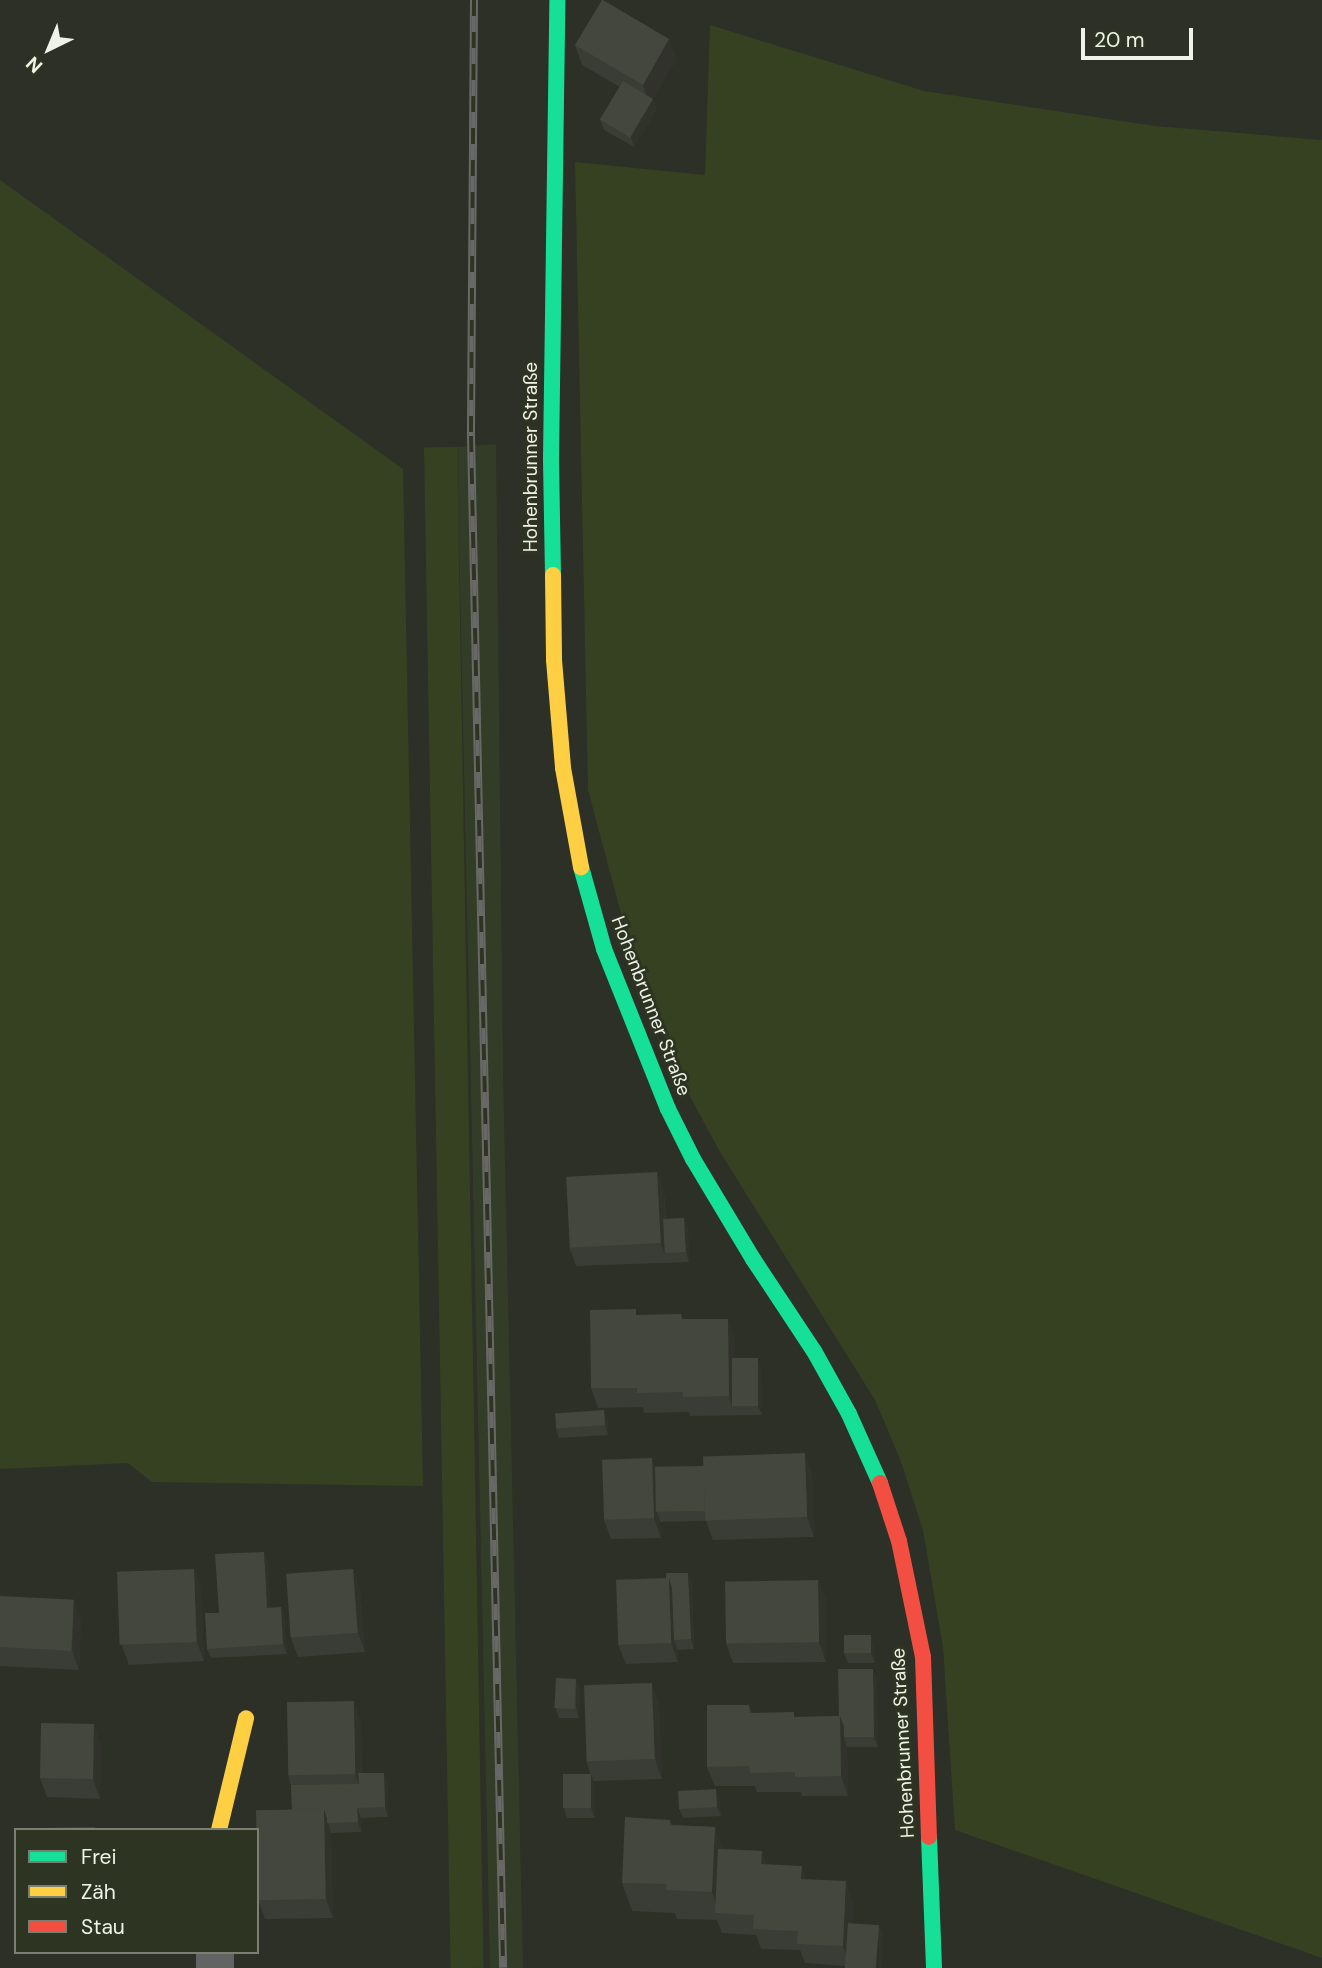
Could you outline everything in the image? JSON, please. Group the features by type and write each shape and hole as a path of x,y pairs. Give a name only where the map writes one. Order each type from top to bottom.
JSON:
{"street":[{"name":"Hohenbrunner Straße","path":"557,0 551,458 554,647 563,768 579,859 604,949 668,1109 727,1215 814,1351 849,1414 877,1473 900,1541 923,1657 934,1968"},
{"path":"219,1828 246,1718"}],"shaded area":[{"path":"710,25 924,91 1155,126 1322,140 1322,1958 955,1830 943,1647 923,1530 900,1459 875,1400 720,1152 678,1074 627,936 588,790 575,162 705,175"},
{"path":"0,180 403,469 423,1486 152,1482 128,1463 0,1469"},
{"path":"496,444 503,1071 523,1968 490,1968 457,447"},
{"path":"457,447 484,1968 451,1968 424,448"}],"building":[{"path":"602,0 669,39 643,85 575,45"},
{"path":"623,81 653,99 630,138 600,120"},
{"path":"657,1172 661,1243 570,1248 566,1177"},
{"path":"684,1218 686,1252 665,1253 663,1219"},
{"path":"636,1309 636,1315 681,1314 682,1319 728,1319 729,1396 683,1397 683,1392 637,1393 637,1388 591,1388 590,1310"},
{"path":"732,1358 758,1358 758,1406 732,1406"},
{"path":"604,1410 605,1425 556,1428 555,1413"},
{"path":"805,1453 807,1517 705,1521 703,1457"},
{"path":"652,1458 654,1518 604,1520 602,1460"},
{"path":"704,1466 705,1511 656,1512 655,1467"},
{"path":"264,1552 267,1608 281,1607 283,1644 207,1649 205,1613 219,1613 215,1554"},
{"path":"194,1569 197,1642 120,1645 117,1572"},
{"path":"353,1569 357,1633 291,1638 286,1574"},
{"path":"666,1573 688,1573 691,1639 674,1640 672,1588"},
{"path":"669,1578 671,1643 618,1645 616,1580"},
{"path":"818,1580 819,1642 726,1644 725,1582"},
{"path":"0,1596 74,1600 71,1651 0,1647"},
{"path":"844,1635 871,1635 871,1653 844,1653"},
{"path":"838,1669 873,1669 874,1737 844,1737 844,1726 839,1716"},
{"path":"556,1678 576,1679 574,1709 554,1708"},
{"path":"652,1683 655,1759 587,1761 584,1685"},
{"path":"354,1701 355,1774 288,1775 287,1702"},
{"path":"707,1705 749,1705 749,1713 794,1712 794,1717 840,1716 841,1776 795,1777 795,1772 750,1773 749,1766 707,1767"},
{"path":"41,1723 94,1724 93,1779 40,1778"},
{"path":"358,1773 384,1773 385,1807 357,1808 358,1822 327,1823 324,1809 292,1810 291,1785 359,1784"},
{"path":"563,1774 591,1774 591,1808 563,1808"},
{"path":"716,1789 717,1807 679,1809 678,1791"},
{"path":"324,1809 326,1899 259,1900 259,1828 256,1828 256,1810"},
{"path":"625,1817 670,1820 670,1825 715,1827 712,1892 666,1890 667,1884 622,1883"},
{"path":"718,1849 762,1851 761,1864 802,1866 801,1879 846,1881 843,1946 797,1944 798,1931 753,1929 754,1915 715,1913"},
{"path":"848,1923 879,1925 876,1968 845,1968"}],"railway":[{"path":"474,0 471,436 503,1968"}],"traffic: fast":[{"path":"553,575 551,458 557,0"},
{"path":"581,867 604,949 668,1109 693,1159 753,1259 814,1351 849,1414 880,1483"},
{"path":"929,1837 934,1968"}],"traffic: slow":[{"path":"553,575 554,660 563,768 581,867"},
{"path":"219,1828 246,1718"}],"traffic: jam":[{"path":"880,1483 899,1541 923,1657 929,1837"}]}
